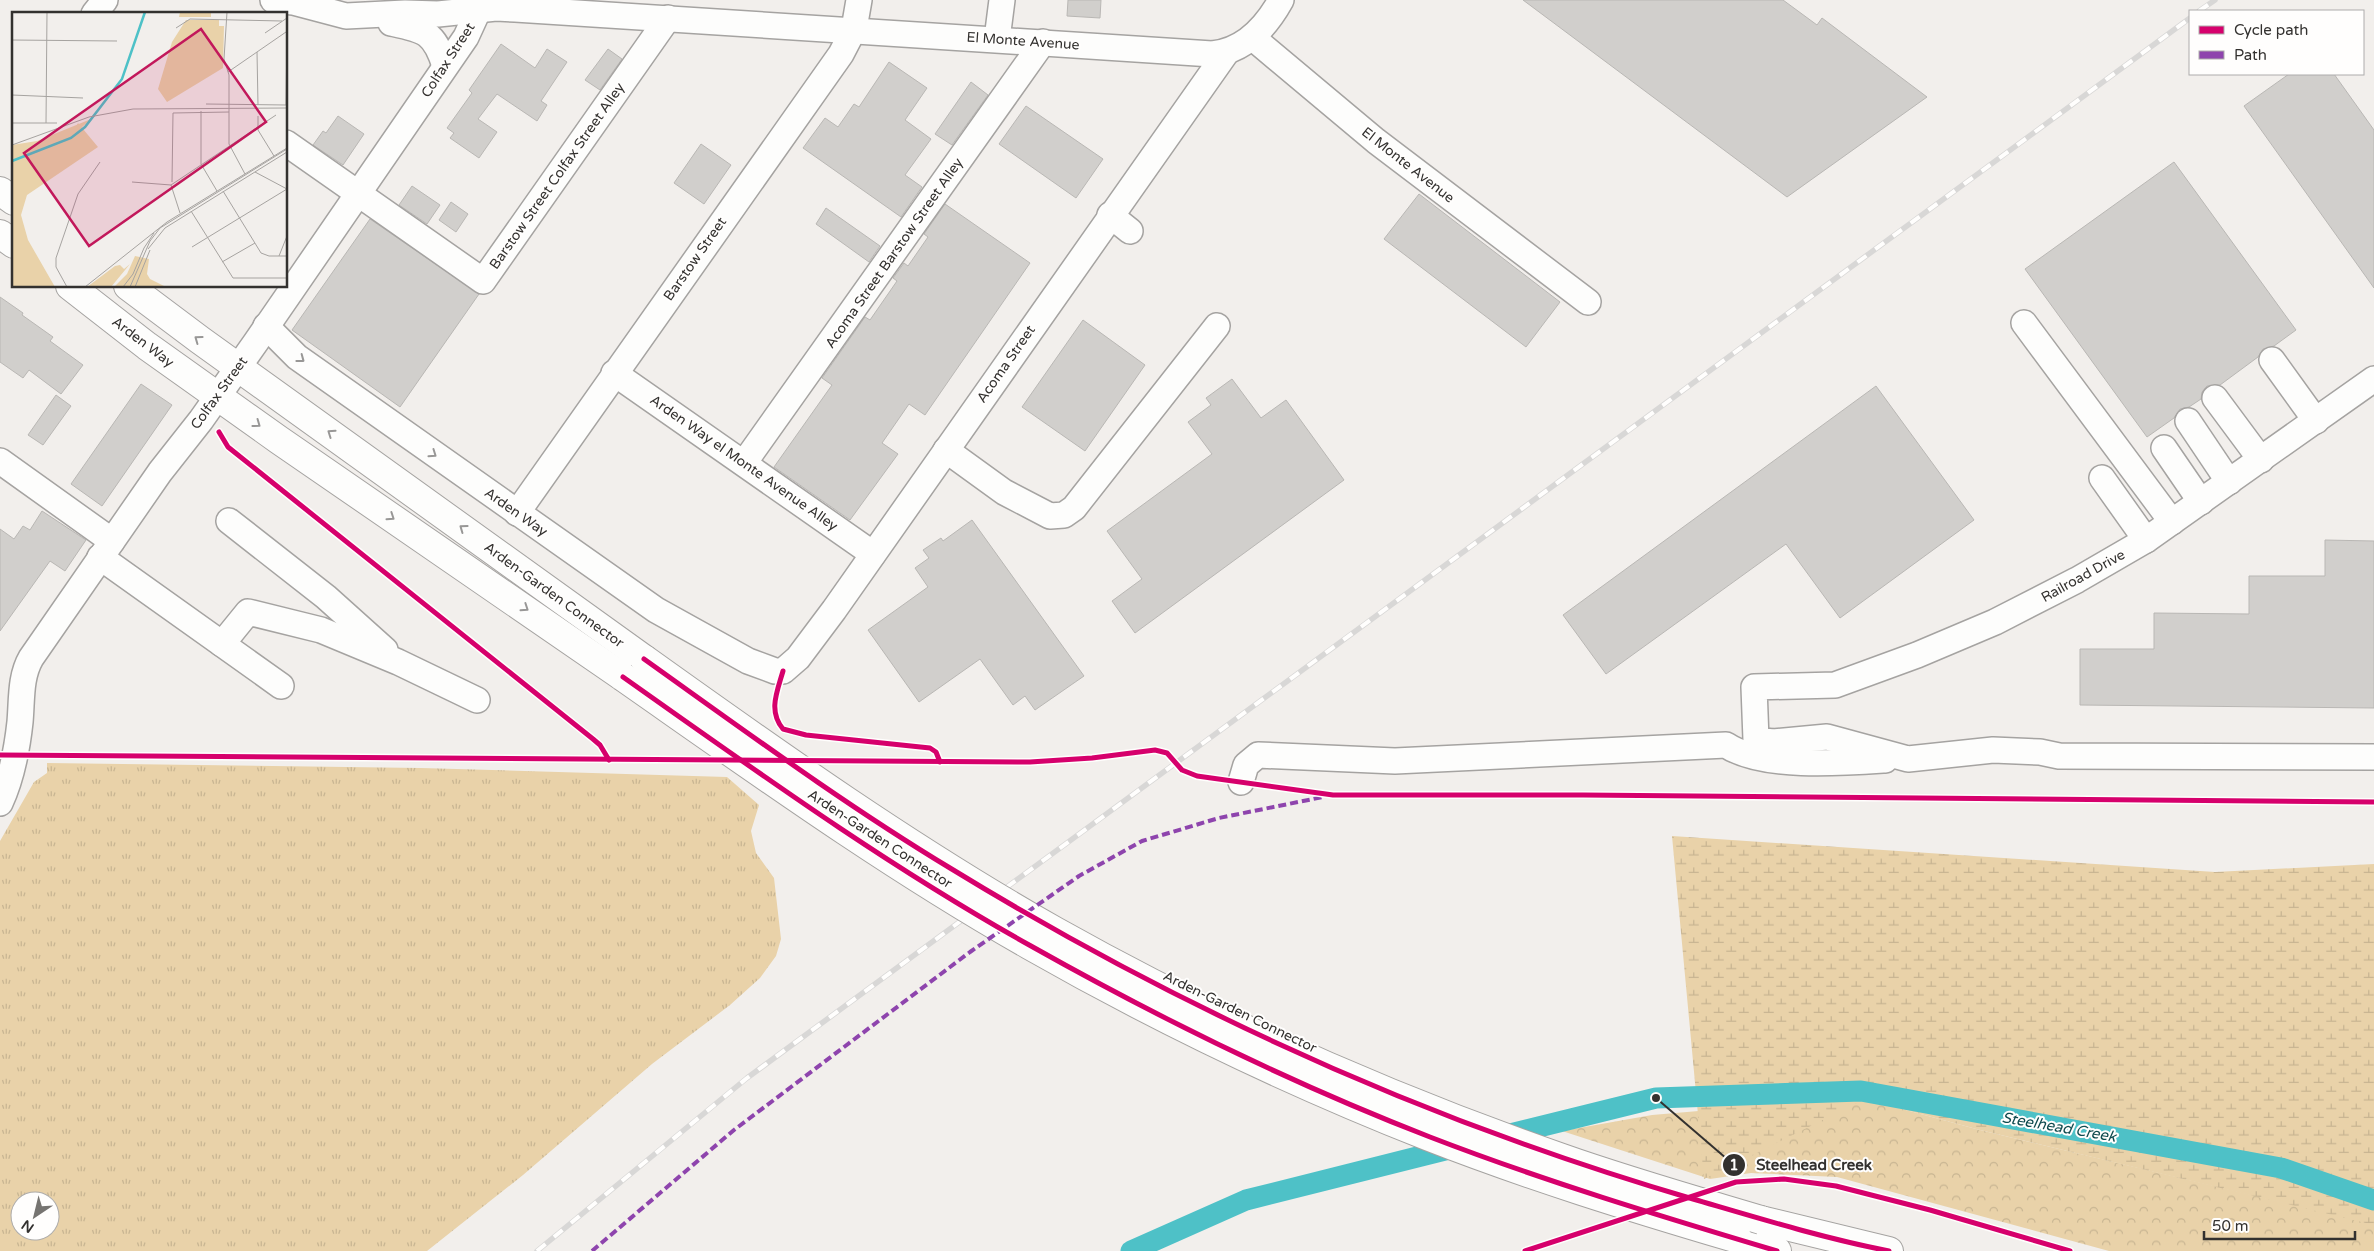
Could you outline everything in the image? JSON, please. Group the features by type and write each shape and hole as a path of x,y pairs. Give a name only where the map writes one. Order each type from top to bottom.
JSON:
{"main road":[{"path":"0,191 12,200"},
{"path":"0,234 12,243"},
{"name":"Arden Way","path":"73,288 218,396"},
{"path":"131,288 238,367"},
{"name":"Arden-Garden Connector","path":"238,367 644,659 856,808 947,866 1054,930 1192,1003 1342,1072 1474,1126 1624,1178 1761,1220 1889,1251"},
{"name":"Arden-Garden Connector","path":"218,396 804,803 910,874 1029,945 1141,1006 1277,1071 1428,1136 1558,1184 1777,1251"}],"street":[{"name":"El Monte Avenue","path":"273,0 352,11 423,30 436,44 445,66"},
{"name":"Barstow Street","path":"517,513 840,54 854,29 859,0"},
{"path":"997,39 1002,0"},
{"path":"1226,53 1253,38 1273,14 1280,0"},
{"name":"El Monte Avenue","path":"352,11 444,14 482,5 515,9 854,29 1168,52 1226,53"},
{"name":"Colfax Street","path":"0,803 7,788 16,756 11,691 25,673 31,658 106,549 160,472 218,396 356,193 466,37 482,5"},
{"name":"Barstow Street Colfax Street Alley","path":"356,193 483,281 668,18"},
{"name":"El Monte Avenue","path":"1253,38 1376,141 1588,302"},
{"name":"Acoma Street Barstow Street Alley","path":"744,463 1043,42"},
{"name":"Acoma Street","path":"783,671 791,666 807,647 1226,53"},
{"path":"288,144 356,193"},
{"path":"1110,215 1130,231"},
{"path":"2024,323 2172,522"},
{"name":"Arden Way","path":"266,326 297,357 517,513 681,626 748,661 775,671 783,671"},
{"path":"946,450 1004,492 1050,516 1064,515 1074,508 1132,437 1217,326"},
{"path":"2272,360 2316,421"},
{"name":"Arden Way el Monte Avenue Alley","path":"614,373 873,554"},
{"name":"Railroad Drive","path":"1908,759 1827,737 1773,742 1756,740 1754,687 1835,685 1917,655 1996,622 2077,580 2146,540 2374,379"},
{"path":"2214,398 2261,460"},
{"path":"2188,421 2229,482"},
{"path":"2164,448 2201,502"},
{"path":"0,461 222,644 281,686"},
{"path":"2102,478 2146,540"},
{"path":"229,521 326,598 398,662"},
{"path":"222,644 248,612 321,630 398,662 477,700"},
{"path":"1241,782 1246,765 1258,755 1395,761 1726,745 1735,751 1760,758 1808,762 1908,759 1994,750 2040,752 2060,756 2374,757"}],"green space":[{"path":"47,763 421,768 727,777 759,805 751,831 756,853 774,878 781,939 776,956 760,978 730,1005 652,1064 523,1175 427,1251 0,1251 0,841 34,782 47,773"},
{"path":"1672,836 2215,872 2374,864 2374,1225 1980,1130 1865,1099 1704,1179"},
{"path":"1865,1099 1980,1130 2374,1224 2374,1251 2109,1251 1837,1177 1751,1173 1710,1179 1562,1131 1652,1115 1814,1101"}],"building":[{"path":"1068,0 1101,0 1100,18 1067,16"},
{"path":"1523,0 1783,0 1817,25 1822,18 1927,97 1787,197"},
{"path":"501,44 535,68 547,49 567,62 541,101 547,105 537,121 497,94 478,119 497,132 479,158 450,138 454,133 447,128 472,93 469,90"},
{"path":"608,49 622,59 600,90 585,80"},
{"path":"889,62 927,88 905,120 931,139 905,175 922,187 901,217 803,148 825,118 838,127 854,104 859,107"},
{"path":"2288,75 2335,75 2374,130 2374,288 2244,106"},
{"path":"971,82 988,95 952,145 935,134"},
{"path":"1026,106 1103,159 1076,198 999,144"},
{"path":"338,116 364,134 343,165 313,145 323,131 326,133"},
{"path":"701,144 731,165 704,204 674,183"},
{"path":"2174,162 2296,330 2274,346 2263,349 2258,357 2220,385 2207,386 2202,392 2201,399 2189,407 2180,409 2174,418 2147,437 2025,269"},
{"path":"412,186 440,205 427,224 399,205"},
{"path":"1419,194 1560,302 1526,347 1384,239"},
{"path":"451,202 468,214 456,232 439,220"},
{"path":"945,204 1030,263 925,415 909,404 882,443 898,454 850,520 774,467 832,385 822,378 865,317 870,320 897,281 893,278 904,263 908,266 928,237 924,234"},
{"path":"826,208 880,246 869,262 816,224"},
{"path":"370,219 479,294 400,407 292,330"},
{"path":"0,297 53,337 50,341 83,365 61,394 29,370 23,378 0,362"},
{"path":"1083,320 1145,365 1085,451 1022,407"},
{"path":"1232,379 1261,418 1286,400 1344,480 1135,633 1112,601 1142,579 1107,531 1212,454 1188,422 1211,405 1206,398"},
{"path":"141,384 172,405 102,506 71,484"},
{"path":"1876,386 1974,520 1840,618 1786,544 1606,674 1563,615"},
{"path":"56,395 71,406 43,445 28,435"},
{"path":"42,511 86,540 65,571 50,561 0,631 0,529 14,539 23,526 30,530"},
{"path":"972,520 1084,676 1035,710 1025,696 1013,705 980,659 919,702 868,630 928,587 915,568 929,558 923,550 941,538 943,541"},
{"path":"2325,540 2374,541 2374,708 2080,705 2080,649 2154,649 2154,613 2249,614 2249,576 2325,576"}],"waterway":[{"name":"Steelhead Creek","path":"1498,1137 1656,1098 1861,1091 2281,1168 2374,1200"},
{"name":"Steelhead Creek","path":"1131,1251 1246,1200 1461,1146"}],"railway":[{"path":"2200,10 2215,0"},
{"path":"537,1251 747,1078 2189,19"}],"marked path":[{"path":"592,1251 734,1130 970,952 1079,876 1142,841 1219,818 1323,797"}],"cycle path":[{"path":"219,432 228,447 593,739 600,745 609,760"},
{"path":"644,659 795,766 911,844 1038,920 1127,969 1218,1015 1404,1098 1499,1135 1596,1169 1693,1199 1815,1234 1889,1251"},
{"path":"783,671 775,701 776,715 783,729 806,735 930,748 936,752 940,762"},
{"path":"623,677 723,748 926,884 978,916 1079,973 1227,1049 1379,1117 1473,1153 1559,1183 1777,1251"},
{"path":"0,755 1030,762 1092,758 1155,750 1167,753 1182,770 1197,776 1333,795 1583,795 2374,802"},
{"path":"1525,1251 1736,1182 1784,1179 1836,1186 1930,1210 2070,1251"}],"place":[{"name":"Steelhead Creek","path":"1656,1098"}]}
